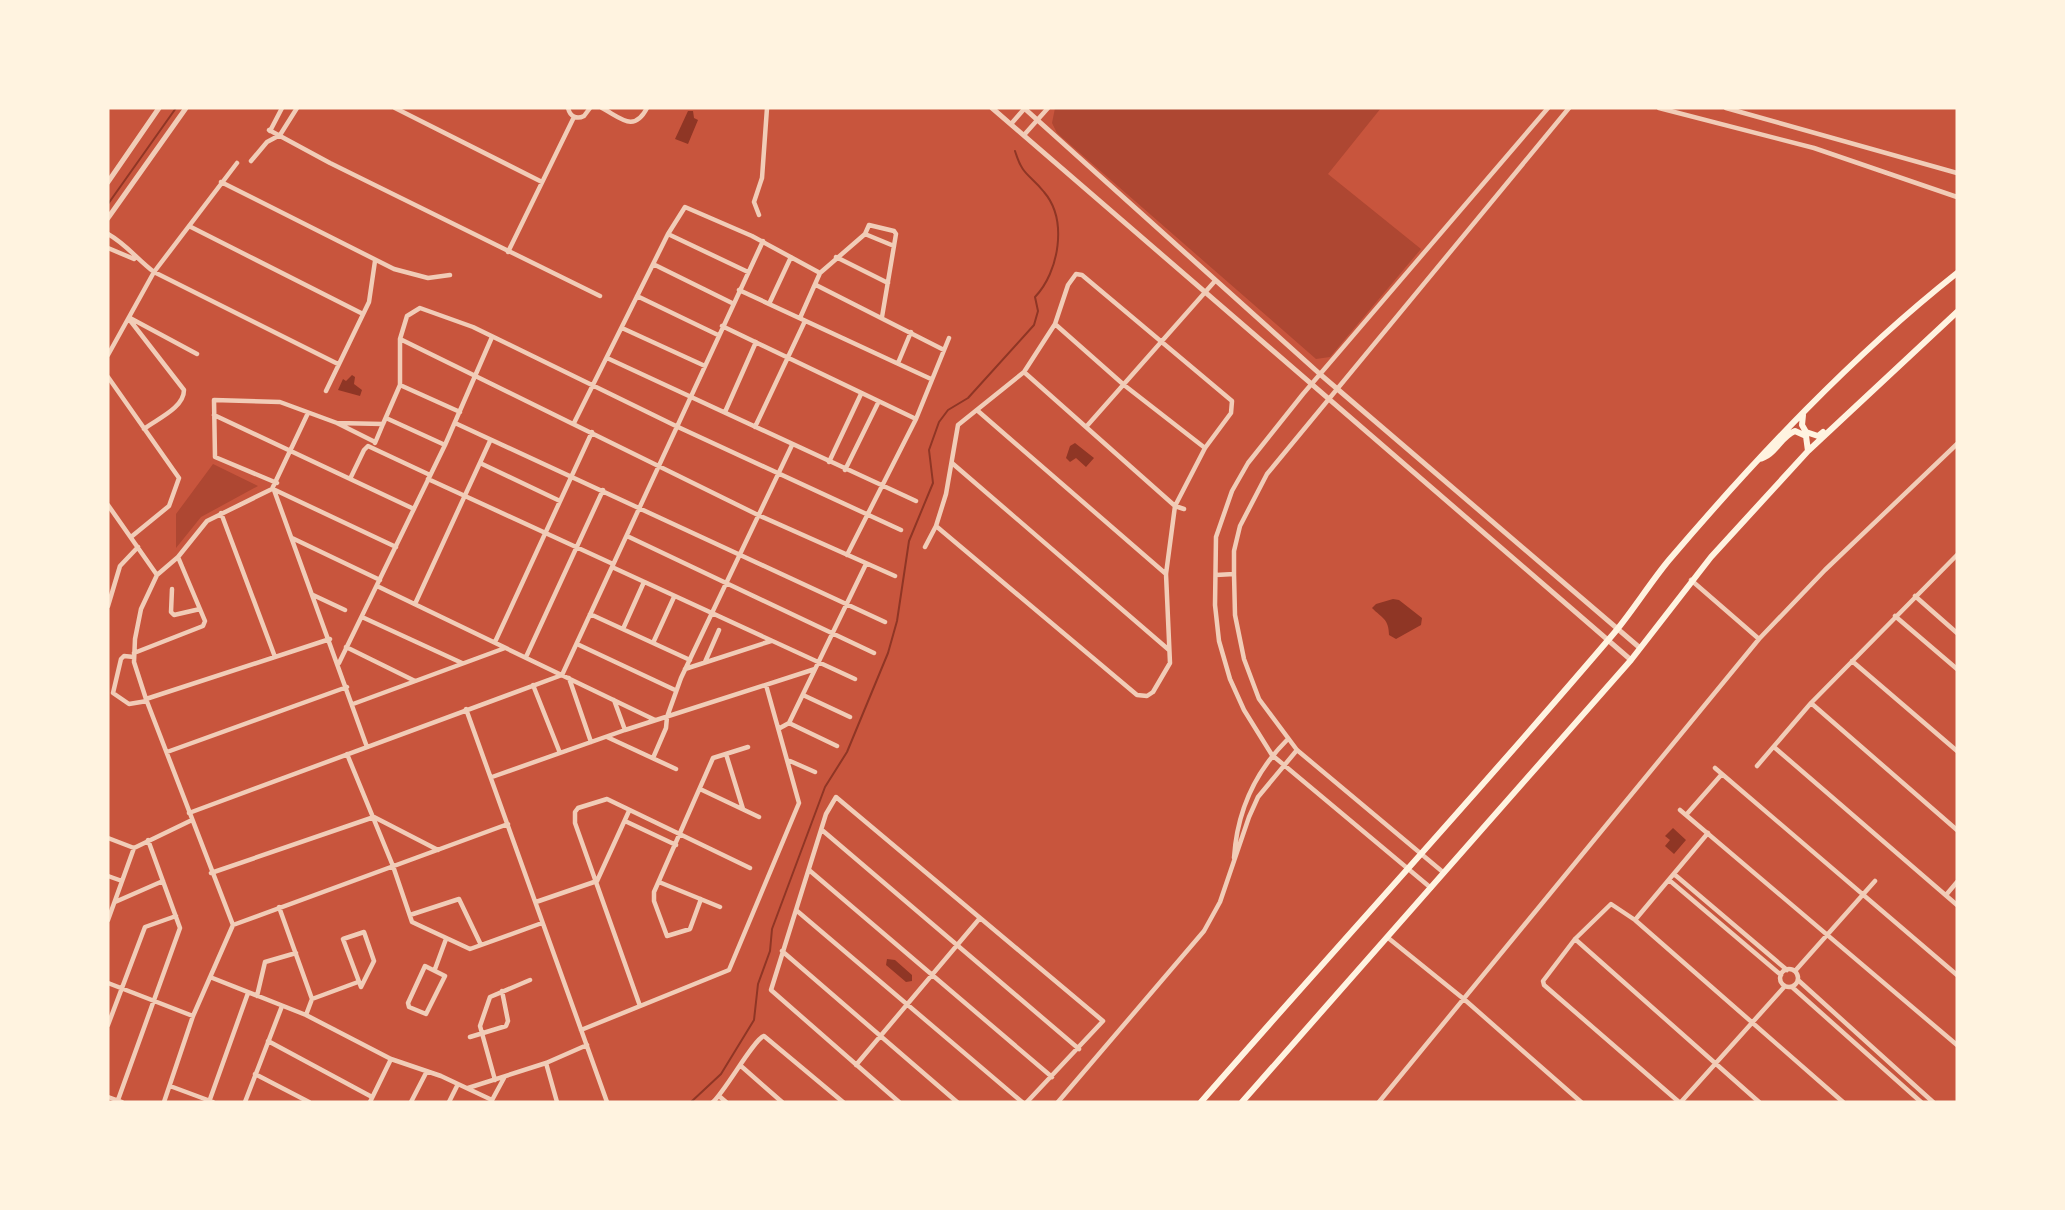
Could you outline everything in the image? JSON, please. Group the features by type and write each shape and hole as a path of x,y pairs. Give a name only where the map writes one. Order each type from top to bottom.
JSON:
{"main road":[{"path":"1201,1102 1410,869 1608,640 1667,562 1759,459 1842,373 1922,301 1957,273"},
{"path":"1242,1102 1631,660 1691,580 1808,451 1957,312"},
{"path":"1804,412 1804,430 1818,436 1850,405 1857,404"},
{"path":"1759,459 1767,458 1789,434 1795,431 1806,436 1808,451"}],"street":[{"path":"108,182 159,108"},
{"path":"108,218 186,108"},
{"path":"270,139 269,130 282,108"},
{"path":"251,161 270,139 280,135 297,108"},
{"path":"395,108 542,182"},
{"path":"568,108 574,117"},
{"path":"574,117 584,116 590,108"},
{"path":"602,108 629,122 636,122 647,108"},
{"path":"759,215 754,202 762,178 767,108"},
{"path":"992,108 1631,660"},
{"path":"1011,124 1024,108 1321,375 1640,648"},
{"path":"1024,135 1048,108"},
{"path":"1431,888 1272,755 1244,710 1223,658 1215,605 1216,537 1232,492 1248,463 1312,384 1548,108"},
{"path":"1444,873 1297,750 1287,740 1259,699 1244,659 1235,615 1234,551 1240,526 1267,474 1569,108"},
{"path":"1659,108 1814,148 1957,197"},
{"path":"1726,108 1957,173"},
{"path":"508,252 574,117"},
{"path":"269,130 508,252 600,296"},
{"path":"108,355 154,272 237,163"},
{"path":"221,182 375,261 411,275 428,278 450,275"},
{"path":"574,423 668,234 686,207 764,241 820,273"},
{"path":"189,225 363,314"},
{"path":"755,427 789,357 820,273 865,234 867,227 872,225 894,231 896,234 882,317"},
{"path":"108,234 121,242 136,260"},
{"path":"668,234 748,272"},
{"path":"865,234 894,246"},
{"path":"189,813 562,675 593,615 732,303 764,241"},
{"path":"108,248 136,260 154,272 338,364"},
{"path":"769,304 791,257"},
{"path":"836,257 888,283"},
{"path":"326,391 372,293 375,261"},
{"path":"653,264 732,303"},
{"path":"925,547 936,526 952,464 958,425 1024,372 1055,324 1070,278 1076,274 1082,275 1232,401 1231,413 1204,448 1175,506 1166,574 1170,663 1153,692 1141,697 936,526"},
{"path":"1086,427 1215,281"},
{"path":"816,285 944,350"},
{"path":"739,290 931,379"},
{"path":"637,296 718,335"},
{"path":"350,479 364,450 370,448 375,442 400,385 400,339 407,316 420,308 500,340 678,427 866,516 901,530"},
{"path":"129,318 197,354"},
{"path":"129,318 184,390 184,397 179,404 144,429"},
{"path":"1055,324 1124,385 1204,448"},
{"path":"722,326 789,357 878,403 916,419"},
{"path":"622,328 705,366"},
{"path":"898,363 911,332"},
{"path":"339,663 445,445 492,337"},
{"path":"847,555 916,419 949,338"},
{"path":"400,339 758,514 895,576"},
{"path":"725,412 756,342"},
{"path":"607,358 882,488 916,501"},
{"path":"1024,372 1175,506 1184,509"},
{"path":"108,377 179,478 169,506 131,537"},
{"path":"400,385 460,412"},
{"path":"829,462 861,394"},
{"path":"277,483 215,457 214,400 280,402 337,423 375,442"},
{"path":"845,470 878,403"},
{"path":"978,411 1166,574"},
{"path":"233,925 211,873 147,700 134,655 141,609 157,575 178,556 207,521 273,490 308,413"},
{"path":"214,415 414,509"},
{"path":"386,418 445,445"},
{"path":"337,423 383,424"},
{"path":"455,423 490,441 741,553 885,622"},
{"path":"495,642 592,432"},
{"path":"415,604 490,441"},
{"path":"1379,1102 1759,639 1825,570 1957,444"},
{"path":"653,758 666,728 675,690 724,582 741,553 792,445"},
{"path":"370,448 711,615 855,680"},
{"path":"480,463 560,501"},
{"path":"952,464 1169,650"},
{"path":"273,490 339,663 367,747"},
{"path":"273,490 396,547"},
{"path":"526,657 603,490"},
{"path":"108,505 157,575"},
{"path":"221,513 275,657"},
{"path":"627,536 874,653"},
{"path":"292,538 380,580"},
{"path":"108,606 120,566 138,547"},
{"path":"1757,766 1811,704 1957,555"},
{"path":"178,556 205,621 203,626 134,655 122,657 113,693 129,704 330,639"},
{"path":"780,728 789,723 866,564"},
{"path":"1216,575 1234,574"},
{"path":"1691,580 1759,639"},
{"path":"623,629 644,582"},
{"path":"377,586 655,720"},
{"path":"172,589 171,612 174,615 200,609"},
{"path":"313,595 345,610"},
{"path":"1915,596 1957,633"},
{"path":"653,643 674,597"},
{"path":"593,615 690,660"},
{"path":"1895,616 1957,669"},
{"path":"362,617 462,663"},
{"path":"705,662 719,630"},
{"path":"686,669 771,641"},
{"path":"577,644 675,690"},
{"path":"346,647 415,681"},
{"path":"353,704 506,647"},
{"path":"1852,661 1957,751"},
{"path":"492,777 655,720 815,669"},
{"path":"569,678 591,742"},
{"path":"533,685 560,753"},
{"path":"581,1030 729,970 800,803 766,685"},
{"path":"167,752 347,687"},
{"path":"803,695 850,717"},
{"path":"614,700 626,730"},
{"path":"1811,704 1957,830"},
{"path":"466,709 607,1102"},
{"path":"789,723 837,746"},
{"path":"607,737 676,769"},
{"path":"1233,863 1240,814 1248,792 1272,755 1287,740"},
{"path":"701,899 690,929 667,936 653,896 659,882 713,758 748,747"},
{"path":"1773,747 1957,905"},
{"path":"1058,1102 1204,931 1220,902 1258,797 1297,750"},
{"path":"347,754 393,866 412,922 468,949 542,923"},
{"path":"726,754 743,809"},
{"path":"789,760 815,772"},
{"path":"1715,768 1957,975"},
{"path":"1686,815 1722,774"},
{"path":"700,789 759,817"},
{"path":"899,1102 774,995 771,986 832,800 839,798 1102,1020 1102,1024 1027,1102"},
{"path":"640,1006 575,823 575,812 578,808 602,799 750,868"},
{"path":"1680,810 1957,1045"},
{"path":"536,902 597,881 629,811"},
{"path":"211,873 374,817 438,850"},
{"path":"108,920 134,848 192,820"},
{"path":"625,821 676,845"},
{"path":"164,1102 193,1016 233,925 508,825"},
{"path":"822,830 1079,1049"},
{"path":"1635,920 1708,833"},
{"path":"108,838 134,848"},
{"path":"108,1097 120,1101 180,930 148,840"},
{"path":"809,870 1052,1077"},
{"path":"1674,874 1787,970 1796,972"},
{"path":"108,876 122,881"},
{"path":"1669,880 1781,975 1784,985"},
{"path":"115,902 163,881"},
{"path":"1796,972 1875,881"},
{"path":"659,882 720,907"},
{"path":"1946,895 1957,882"},
{"path":"1951,900 1957,894"},
{"path":"410,915 459,899 482,945"},
{"path":"1784,985 1750,1023 1715,1063 1680,1102 1544,985 1545,975 1575,939 1607,905 1617,905 1750,1023 1843,1102"},
{"path":"279,907 312,999 306,1015"},
{"path":"796,910 1022,1102"},
{"path":"108,1025 145,927 176,915"},
{"path":"856,1065 959,946 980,918"},
{"path":"363,932 374,961 363,985 360,987 358,982 343,939 363,932"},
{"path":"1386,937 1465,1000 1581,1102"},
{"path":"435,969 446,939"},
{"path":"1575,939 1759,1102"},
{"path":"782,951 957,1102"},
{"path":"257,996 265,962 296,953"},
{"path":"423,967 435,969 445,976 426,1014 410,1007 409,999 423,967"},
{"path":"1781,975 1787,970"},
{"path":"1796,972 1798,980 1933,1102"},
{"path":"210,977 306,1015 391,1059 468,1088 492,1101 504,1077"},
{"path":"495,1080 480,1026 490,997 530,980"},
{"path":"1792,987 1798,980"},
{"path":"312,999 358,982"},
{"path":"108,983 193,1016"},
{"path":"1784,985 1792,987 1920,1102"},
{"path":"470,1037 482,1035 508,1024 502,991"},
{"path":"170,1086 210,1102 248,993"},
{"path":"246,1102 282,1006"},
{"path":"713,1102 759,1038 764,1036 843,1102"},
{"path":"268,1041 371,1100 391,1059"},
{"path":"468,1088 546,1063 587,1046"},
{"path":"546,1063 556,1102"},
{"path":"741,1066 782,1102"},
{"path":"411,1102 427,1071"},
{"path":"255,1074 309,1102"},
{"path":"449,1102 458,1084"},
{"path":"719,1096 726,1102"}],"shaded area":[{"path":"1055,108 1381,108 1328,174 1421,249 1330,357 1316,359 1057,133 1052,123"},
{"path":"688,111 693,111 694,118 698,120 688,144 675,139"},
{"path":"352,375 355,377 354,384 362,390 360,396 338,390 343,379 346,381"},
{"path":"1075,443 1094,458 1086,467 1076,458 1070,462 1066,458 1070,446"},
{"path":"213,464 258,486 201,517 176,548 176,514"},
{"path":"1393,599 1399,600 1422,618 1421,625 1396,639 1389,635 1386,622 1372,608 1376,604"},
{"path":"1673,828 1686,840 1674,854 1665,846 1670,840 1665,836"},
{"path":"887,959 895,960 912,975 912,981 906,982 886,965"}],"waterway":[{"path":"108,204 176,108"},
{"path":"691,1102 721,1074 754,1020 758,984 770,951 772,929 825,787 847,752 888,653 897,621 909,541 933,483 929,450 939,422 948,410 968,398 1034,325 1038,311 1035,297 1050,274 1055,260 1058,231 1051,204 1044,192 1024,170 1015,151"}]}
